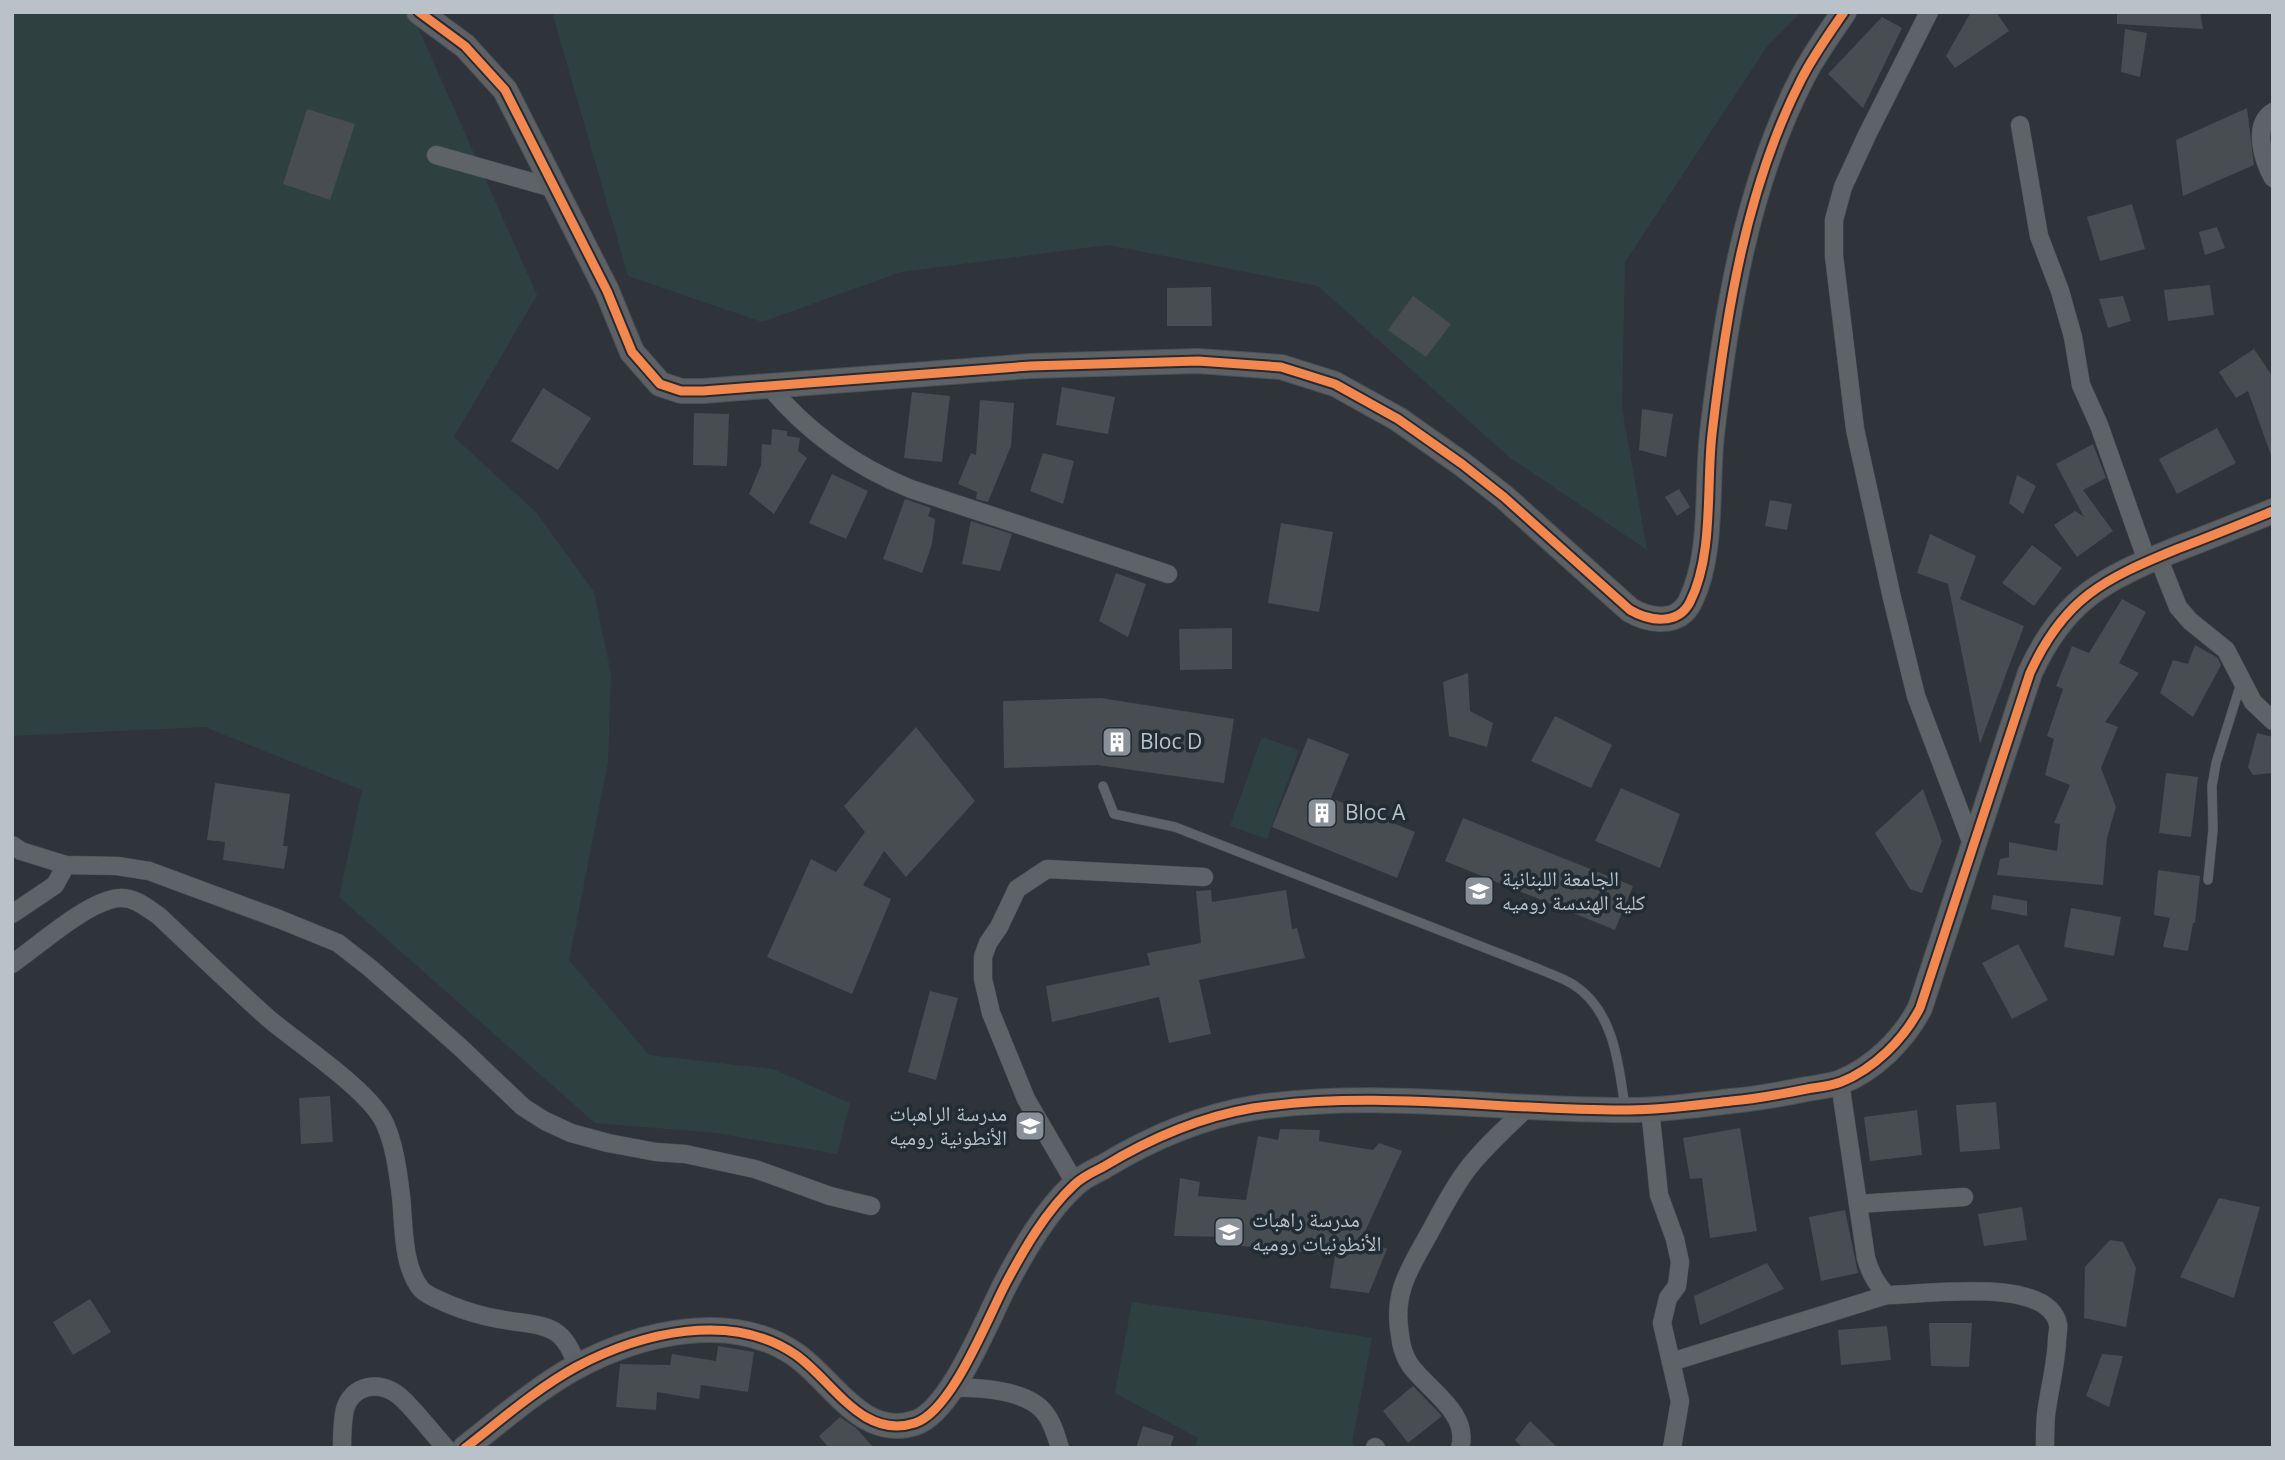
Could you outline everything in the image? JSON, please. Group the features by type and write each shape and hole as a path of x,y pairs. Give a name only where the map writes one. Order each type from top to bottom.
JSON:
{"street":[{"path":"419,12 465,46 505,90 607,291 632,352 660,384 681,391 703,391 1044,365 1198,361 1281,367 1335,384 1398,419 1504,497 1630,610 1643,618 1671,619 1682,614 1690,602 1703,558 1717,393 1746,234 1766,166 1788,108 1812,60 1844,12"},
{"path":"1930,12 1843,187 1834,220 1834,256 1855,429 1892,598 1916,696 1972,844"},
{"path":"2273,112 2267,116 2261,130 2265,160 2273,178"},
{"path":"2020,125 2039,236 2068,318 2081,385 2153,559 2178,607 2190,621 2226,650 2259,710 2273,721"},
{"path":"436,155 553,188"},
{"path":"768,385 826,442 884,478 1168,573"},
{"path":"465,1448 537,1391 577,1367 653,1337 699,1330 751,1336 793,1353 863,1417 895,1427 929,1417 953,1388 1014,1269 1041,1226 1075,1183 1149,1142 1199,1122 1254,1108 1299,1102 1376,1101 1650,1110 1756,1099 1840,1083 1896,1045 1920,1008 2030,673 2049,636 2092,591 2127,569 2273,511"},
{"path":"12,845 22,851 66,865 117,866 149,871 338,943 430,1021 523,1107 571,1133 608,1143 656,1152 685,1153 743,1166 830,1196 871,1206"},
{"path":"12,914 55,885 66,865"},
{"path":"1075,1183 1026,1098 990,1013 983,979 983,957 988,943 999,927 1017,889 1047,869 1204,877"},
{"path":"12,964 95,904 121,898 141,903 159,916 269,1018 349,1083 384,1122 399,1184 404,1244 421,1290 473,1314 546,1326 571,1348 577,1367"},
{"path":"1840,1083 1866,1258 1871,1274 1887,1296"},
{"path":"1460,1448 1462,1433 1459,1423 1438,1392 1409,1363 1402,1347 1397,1303 1405,1277 1446,1198 1468,1168 1530,1105"},
{"path":"1650,1110 1659,1195 1675,1239 1680,1262 1677,1286 1668,1298 1662,1323 1680,1401 1672,1448"},
{"path":"1858,1204 1964,1197"},
{"path":"1671,1362 1887,1296 2001,1292 2034,1298 2048,1307 2058,1323 2056,1360 2046,1414 2045,1448"},
{"path":"342,1448 346,1407 353,1395 363,1387 373,1386 398,1395 446,1448"},
{"path":"953,1388 979,1387 1023,1398 1044,1410 1060,1448"}],"lane":[{"path":"2208,880 2214,830 2212,799 2216,763 2242,680"},
{"path":"1103,786 1114,814 1175,827 1539,969 1576,986 1600,1010 1608,1028 1619,1067 1625,1110"}],"shaded area":[{"path":"12,12 411,12 537,295 454,437 536,512 594,592 611,674 608,762 569,960 649,1055 773,1069 850,1103 837,1154 716,1133 595,1123 339,897 362,790 205,727 12,736"},
{"path":"552,12 1801,12 1768,45 1625,262 1622,408 1647,550 1509,457 1318,286 1108,245 901,272 762,322 628,276"},
{"path":"1262,737 1299,750 1267,839 1230,826"},
{"path":"1132,1302 1372,1338 1352,1443 1356,1448 1195,1448 1198,1438 1115,1393"}],"building":[{"path":"1971,12 1996,12 2009,31 1955,68 1946,56"},
{"path":"2117,12 2200,12 2203,29 2117,24"},
{"path":"1882,17 1902,28 1863,108 1828,74"},
{"path":"2125,29 2147,33 2140,77 2121,72"},
{"path":"2247,108 2254,165 2183,196 2176,140"},
{"path":"307,109 355,124 330,200 283,184"},
{"path":"2132,204 2145,249 2100,261 2087,217"},
{"path":"2217,227 2225,248 2205,255 2199,232"},
{"path":"2210,285 2214,315 2168,321 2164,290"},
{"path":"1211,287 1212,326 1167,326 1167,288"},
{"path":"1413,296 1451,324 1426,357 1388,330"},
{"path":"2123,296 2131,321 2108,328 2099,299"},
{"path":"2254,349 2273,377 2273,455 2248,391 2236,398 2219,372"},
{"path":"1062,387 1115,397 1108,434 1056,425"},
{"path":"543,388 591,418 558,470 511,441"},
{"path":"912,392 950,396 942,462 904,458"},
{"path":"980,400 1014,403 1011,446 988,502 976,499 977,492 958,484 971,453 976,455"},
{"path":"1642,409 1673,414 1666,457 1639,450"},
{"path":"694,413 729,414 727,466 693,465"},
{"path":"2217,428 2236,463 2177,494 2159,459"},
{"path":"772,429 787,431 787,436 800,438 798,451 807,458 774,514 749,494 761,465 762,444 771,445"},
{"path":"2093,444 2106,478 2083,490 2113,531 2077,557 2054,525 2075,511 2084,517 2056,464"},
{"path":"1043,453 1074,461 1063,504 1030,491"},
{"path":"832,474 868,491 846,539 809,523"},
{"path":"2017,475 2036,486 2023,514 2009,503"},
{"path":"1679,489 1690,507 1677,516 1665,497"},
{"path":"905,499 931,508 928,516 935,519 932,544 922,573 883,559"},
{"path":"1770,500 1792,504 1787,530 1765,526"},
{"path":"971,521 1012,534 1000,571 962,564"},
{"path":"1281,523 1333,532 1319,612 1268,603"},
{"path":"1930,534 1976,556 1960,599 2024,626 1980,744 1948,584 1917,573"},
{"path":"2032,545 2062,568 2034,606 2002,583"},
{"path":"1116,573 1146,584 1128,637 1099,621"},
{"path":"2122,599 2146,612 2119,663 2139,673 2105,722 2118,727 2101,768 2116,807 2107,838 2103,885 1997,875 2000,859 2009,857 2009,842 2057,851 2060,824 2054,823 2070,785 2045,775 2054,739 2047,736 2063,689 2056,686 2072,646 2089,653"},
{"path":"1232,628 1232,669 1180,670 1179,629"},
{"path":"2195,645 2218,658 2221,665 2193,717 2160,693 2173,660 2188,664"},
{"path":"1468,673 1470,711 1493,723 1487,747 1449,736 1443,682"},
{"name":"Bloc D","path":"1101,698 1234,719 1224,783 1097,765 1004,768 1003,701"},
{"path":"1555,716 1612,745 1591,788 1531,761"},
{"path":"916,727 975,801 906,877 884,851 863,885 891,899 852,994 767,957 811,859 836,872 865,832 844,806"},
{"path":"2257,733 2273,737 2273,773 2253,775 2248,767"},
{"name":"Bloc A","path":"1308,738 1349,754 1331,798 1415,832 1397,878 1272,827"},
{"path":"2166,773 2198,777 2191,837 2159,833"},
{"path":"215,783 290,794 283,846 288,846 284,869 223,860 225,842 207,840"},
{"path":"1621,788 1680,814 1660,868 1595,841"},
{"path":"1923,789 1942,841 1922,893 1910,889 1875,833"},
{"path":"1463,818 1633,886 1615,930 1445,861"},
{"path":"2158,870 2200,876 2195,923 2188,951 2163,947 2170,918 2154,915"},
{"path":"1211,890 1212,902 1286,890 1292,929 1297,928 1305,958 1199,980 1211,1034 1169,1043 1159,997 1052,1022 1046,986 1150,965 1147,953 1201,943 1196,891"},
{"path":"1993,895 2027,901 2027,916 1991,909"},
{"path":"2071,908 2121,917 2114,956 2064,947"},
{"path":"2018,944 2048,1000 2012,1019 1982,963"},
{"path":"930,991 958,998 936,1080 908,1072"},
{"path":"330,1096 333,1142 301,1144 299,1098"},
{"path":"1996,1102 2000,1149 1960,1152 1956,1105"},
{"path":"1917,1110 1922,1155 1870,1161 1864,1117"},
{"path":"1740,1128 1757,1231 1710,1238 1702,1178 1690,1179 1683,1138"},
{"path":"1280,1129 1320,1130 1319,1141 1373,1150 1379,1143 1402,1151 1363,1236 1387,1249 1369,1293 1330,1288 1335,1255 1231,1245 1233,1237 1174,1236 1180,1178 1200,1182 1198,1196 1246,1200 1258,1136 1278,1140"},
{"path":"2219,1198 2260,1207 2234,1298 2180,1277"},
{"path":"2022,1207 2027,1240 1984,1246 1978,1214"},
{"path":"1845,1210 1858,1273 1821,1281 1809,1217"},
{"path":"2110,1240 2123,1242 2136,1268 2126,1327 2084,1318 2085,1267"},
{"path":"1767,1263 1784,1289 1700,1325 1694,1296"},
{"path":"90,1299 111,1332 73,1355 53,1322"},
{"path":"1929,1323 1972,1323 1969,1367 1931,1366"},
{"path":"1887,1326 1891,1360 1841,1365 1838,1330"},
{"path":"718,1346 754,1352 748,1392 701,1385 699,1399 657,1392 656,1410 616,1407 620,1364 670,1365 672,1354 716,1361"},
{"path":"2102,1354 2123,1356 2109,1407 2086,1396"},
{"path":"1413,1386 1442,1416 1408,1443 1383,1411"},
{"path":"840,1417 856,1428 874,1448 829,1448 819,1436"},
{"path":"1530,1421 1558,1448 1523,1448 1515,1440"},
{"path":"1143,1426 1174,1436 1170,1448 1136,1448"}],"cycle path":[{"path":"419,12 465,46 505,90 607,291 632,352 660,384 681,391 703,391 1030,366 1198,361 1281,367 1335,384 1398,419 1504,497 1630,610 1654,619 1671,618 1685,610 1698,583 1706,542 1710,454 1724,343 1752,208 1782,121 1801,80 1844,12"},
{"path":"465,1448 533,1395 576,1367 628,1344 686,1331 743,1333 771,1341 810,1366 864,1416 879,1423 896,1426 915,1423 929,1415 955,1383 1020,1257 1045,1218 1064,1195 1084,1177 1138,1147 1175,1130 1214,1117 1253,1108 1347,1100 1582,1109 1654,1109 1769,1096 1833,1084 1853,1076 1876,1061 1897,1042 1920,1008 2030,673 2057,626 2089,594 2128,570 2273,511"}],"place":[{"name":"Bloc D","path":"1117,742"},
{"name":"Bloc A","path":"1322,813"},
{"name":"الجامعة اللبنانية كلية الهندسة روميه","path":"1479,891"},
{"name":"مدرسة الراهبات الأنطونية روميه","path":"1030,1126"},
{"name":"مدرسة راهبات الأنطونيات روميه","path":"1229,1232"}]}
